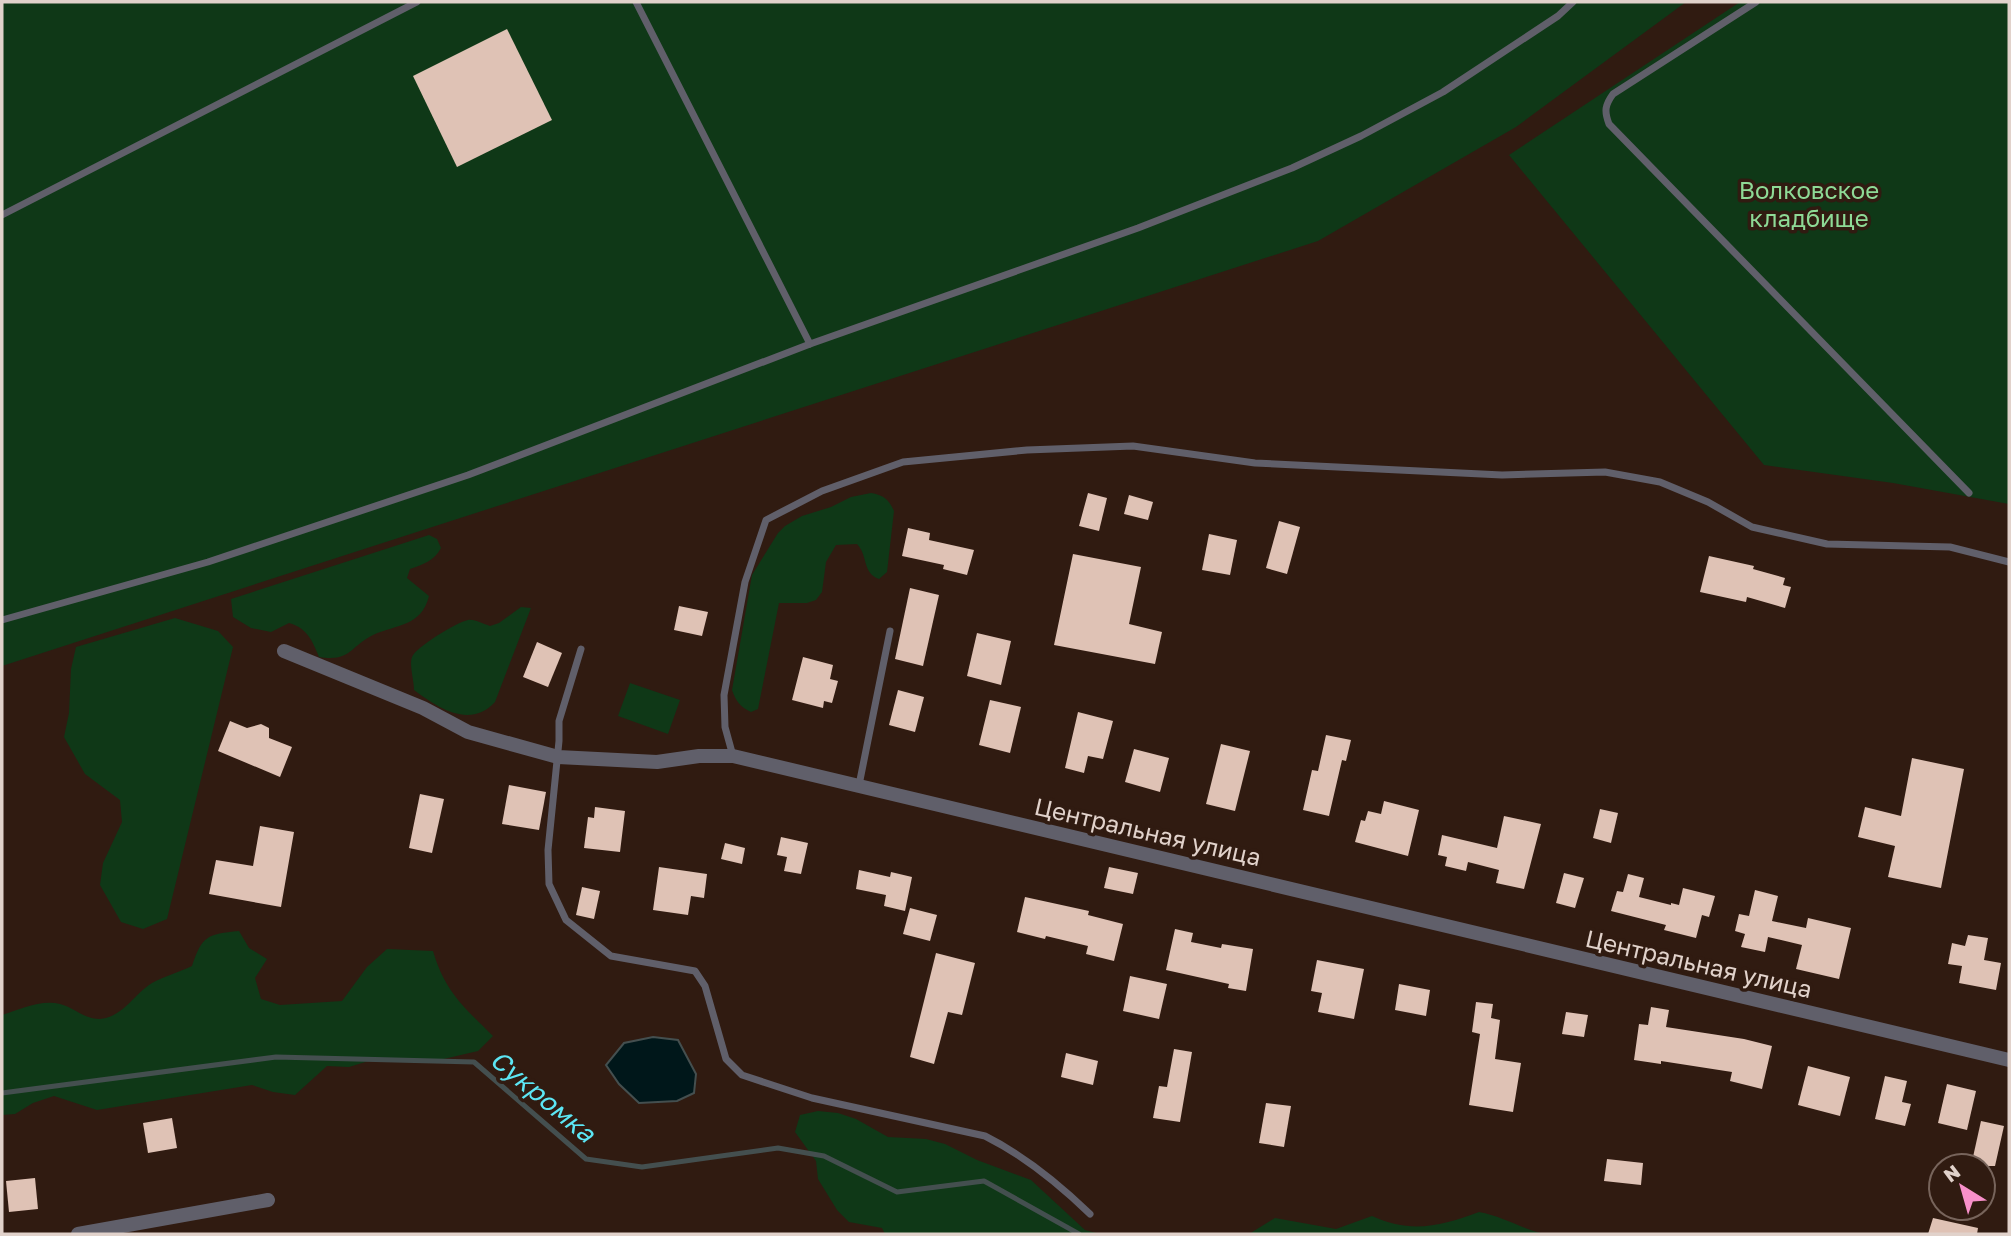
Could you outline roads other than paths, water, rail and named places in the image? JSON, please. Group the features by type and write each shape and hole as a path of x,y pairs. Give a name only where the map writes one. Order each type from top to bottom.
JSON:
{"street":[{"name":"Центральная улица","path":"284,651 423,708 468,732 558,757 657,762 699,756 733,756 2009,1060"},
{"path":"78,1234 268,1200"}],"lane":[{"path":"2,215 416,2"},
{"path":"636,2 810,344"},
{"path":"2,620 208,562 468,475 810,344 1138,228 1292,168 1361,136 1443,92 1558,16 1573,2"},
{"path":"1756,2 1613,94 1605,111 1609,124 1969,493"},
{"path":"733,756 725,727 724,695 745,582 766,520 822,491 903,462 1027,450 1133,446 1255,463 1502,475 1605,472 1660,482 1708,502 1752,527 1827,544 1950,547 2009,562"},
{"path":"859,785 890,631"},
{"path":"581,649 559,721 548,850 549,884 566,920 611,956 695,971 705,986 726,1059 742,1075 813,1098 985,1136 1007,1147 1059,1184 1090,1214"}],"water":[{"path":"653,1037 678,1040 696,1074 694,1093 677,1101 639,1103 619,1084 606,1065 624,1043"}],"waterway":[{"name":"Сукромка","path":"2,1093 276,1057 474,1062 586,1159 642,1167 778,1148 824,1156 897,1192 984,1181 1079,1234"}],"park label":[{"name":"Волковское кладбище","path":"1809,203"}]}
